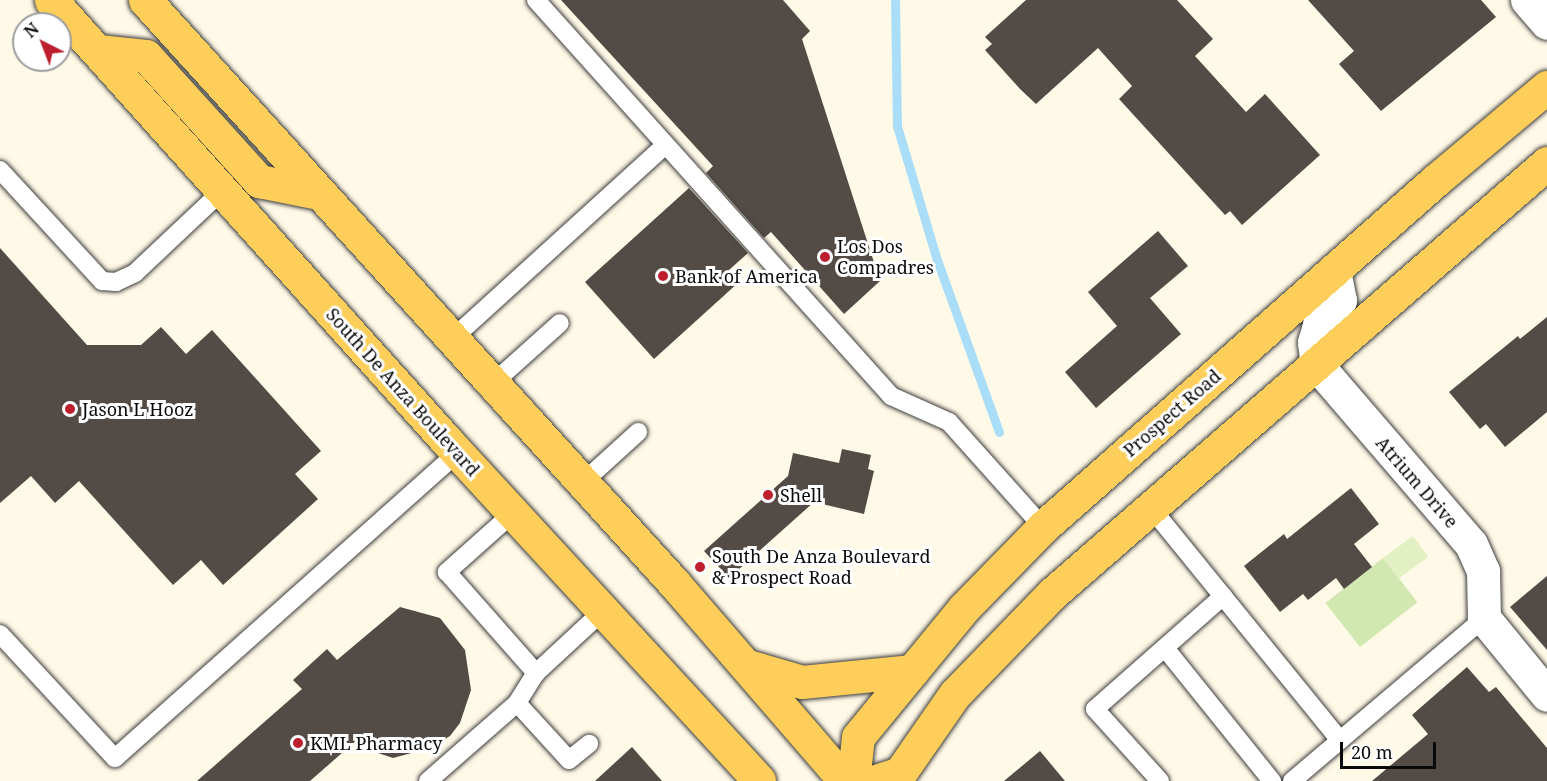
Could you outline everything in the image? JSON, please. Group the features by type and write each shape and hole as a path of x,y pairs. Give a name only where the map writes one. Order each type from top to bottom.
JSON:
{"main road":[{"name":"South De Anza Boulevard","path":"51,0 458,453 759,781"},
{"path":"145,0 748,666 846,781"},
{"path":"98,51 146,56 259,181 319,193"},
{"name":"Prospect Road","path":"853,781 858,737 963,609 1043,527 1334,270 1547,87"},
{"path":"876,781 900,773 955,694 1004,641 1547,163"},
{"path":"748,666 802,681 912,671"}],"street":[{"path":"1527,0 1547,22"},
{"path":"1317,365 1314,342 1319,326 1340,300 1334,270"},
{"name":"Atrium Drive","path":"1317,365 1471,544 1483,571 1484,618"},
{"path":"1484,618 1547,695"}],"lane":[{"path":"536,0 891,396 949,422 1043,527"},
{"path":"452,340 665,145"},
{"path":"0,170 102,281 116,282 135,273 223,190"},
{"path":"492,384 560,323"},
{"path":"582,483 638,432"},
{"path":"0,634 115,758 458,453"},
{"path":"1152,509 1340,741"},
{"path":"513,513 447,572 536,674"},
{"path":"1160,781 1095,710 1223,596"},
{"path":"428,781 517,703 536,674 603,611"},
{"path":"1292,781 1484,618"},
{"path":"1165,648 1272,781"},
{"path":"517,703 569,760 589,744"}],"green space":[{"path":"1413,536 1428,557 1398,579 1383,558"},
{"path":"1383,558 1417,602 1360,647 1325,603"}],"building":[{"path":"561,0 783,0 810,31 802,39 880,281 844,314 771,232 764,238 706,173 713,166"},
{"path":"1026,0 1177,0 1213,39 1195,56 1246,112 1265,94 1320,155 1242,225 1230,211 1225,215 1119,99 1132,86 1098,48 1036,104 1020,89 985,50 992,44 985,37"},
{"path":"1308,0 1481,0 1496,17 1381,111 1339,64 1354,51"},
{"name":"Bank of America","path":"689,188 748,253 729,270 739,282 654,359 585,282"},
{"path":"1158,231 1188,266 1150,298 1181,334 1096,408 1065,372 1117,326 1088,292"},
{"path":"0,248 87,345 141,345 161,327 186,354 212,330 321,451 295,474 318,499 223,585 201,560 173,585 79,481 55,503 31,476 0,503"},
{"path":"1547,317 1547,412 1505,447 1486,424 1480,429 1449,392 1518,336 1520,339"},
{"path":"842,449 871,455 868,469 874,471 864,514 814,502 729,578 704,551 788,476 793,453 839,463"},
{"path":"1351,488 1379,524 1354,544 1372,567 1344,589 1336,578 1308,600 1303,594 1280,612 1244,566 1284,534 1287,539"},
{"path":"1547,576 1547,650 1510,607"},
{"path":"400,607 440,618 465,650 471,690 460,723 450,736 430,748 393,758 372,751 358,739 310,781 197,781 302,689 293,680 327,649 337,660"},
{"path":"1467,667 1489,692 1496,687 1547,748 1547,781 1372,781 1428,734 1412,715"},
{"path":"632,747 662,781 595,781"},
{"path":"1040,751 1065,781 1004,781"}],"waterway":[{"path":"895,0 897,126 936,257 999,432"}],"place":[{"name":"Los Dos Compadres","path":"825,257"},
{"name":"Bank of America","path":"663,276"},
{"name":"Jason L Hooz","path":"70,409"},
{"name":"Shell","path":"768,495"},
{"name":"South De Anza Boulevard & Prospect Road","path":"700,567"},
{"name":"KML Pharmacy","path":"298,743"}]}
